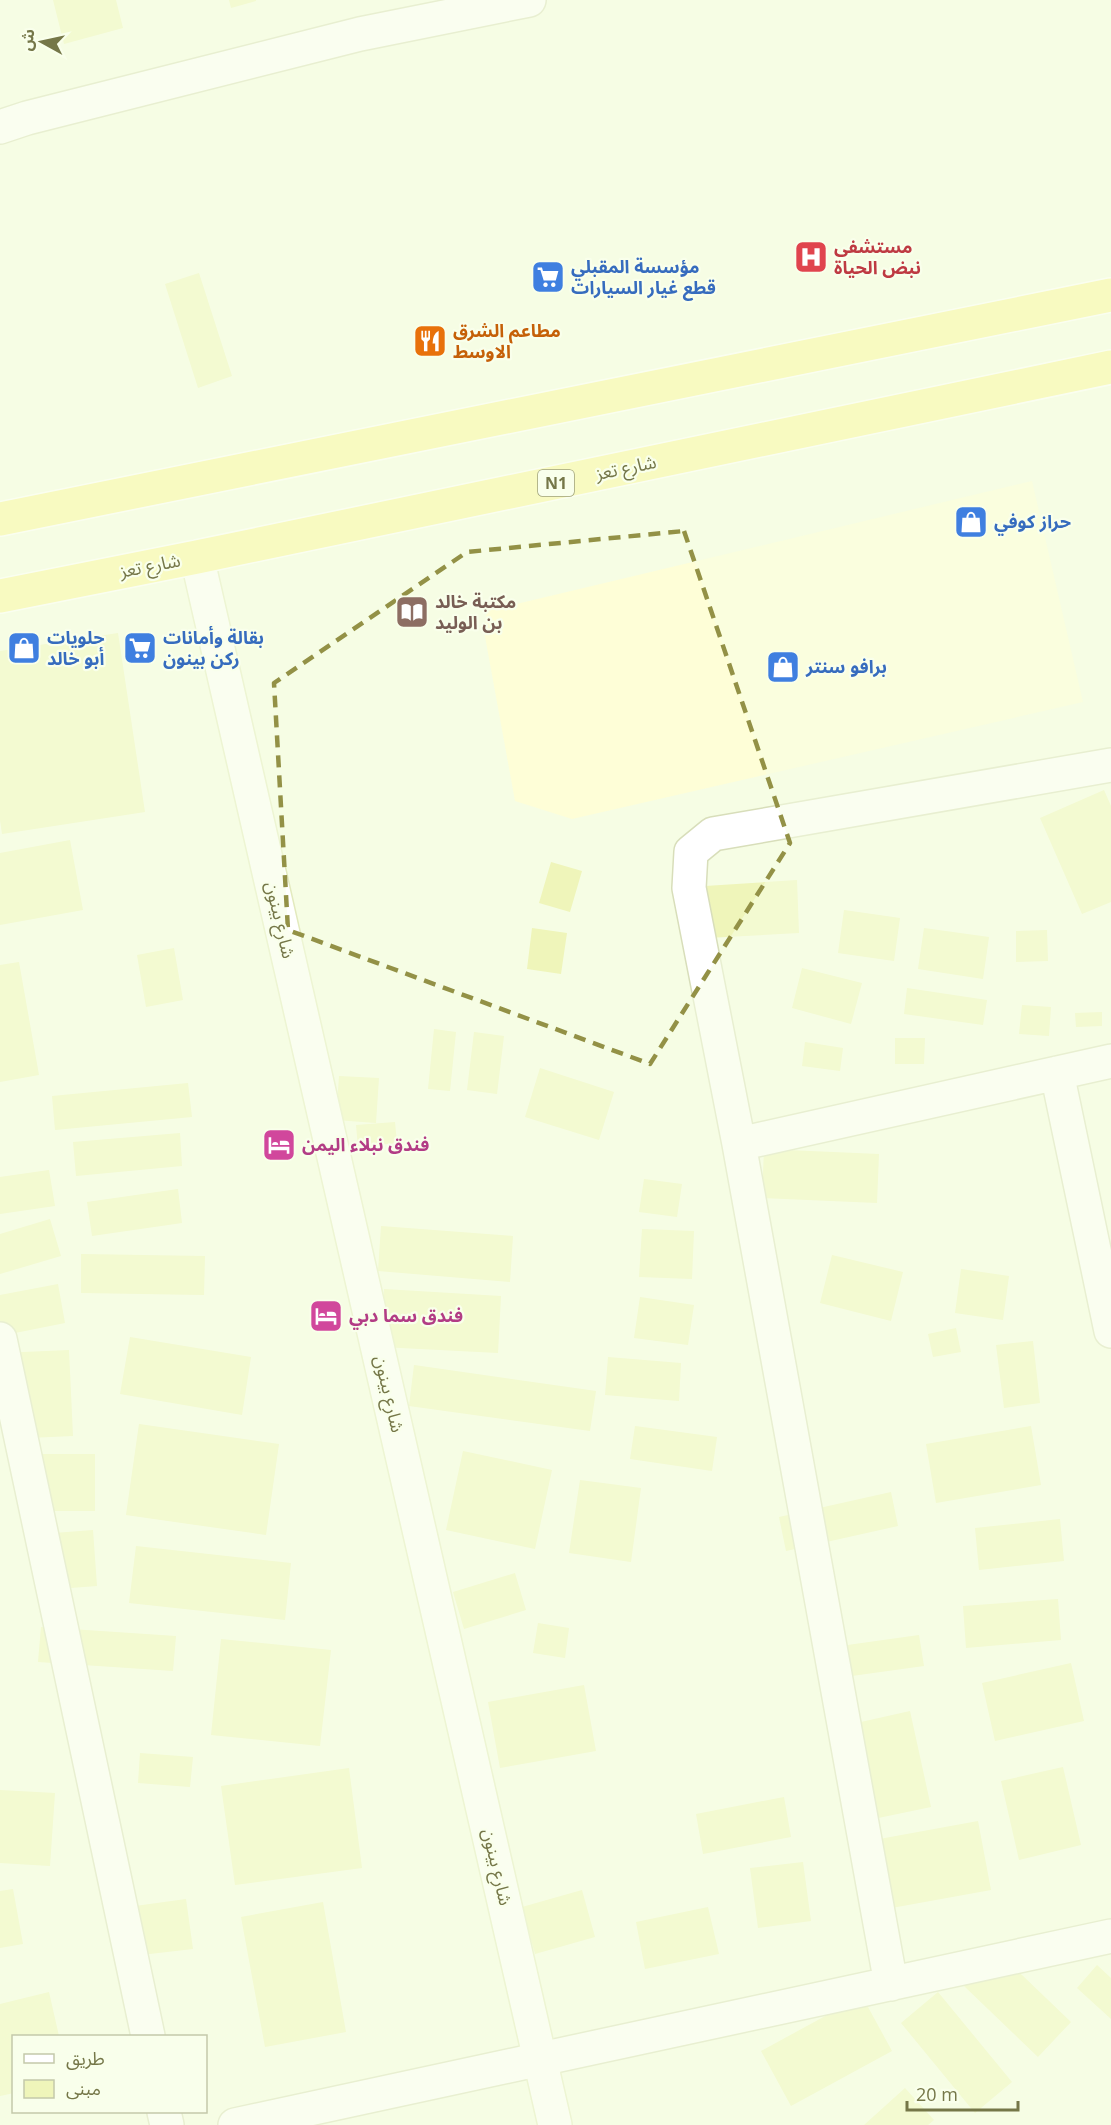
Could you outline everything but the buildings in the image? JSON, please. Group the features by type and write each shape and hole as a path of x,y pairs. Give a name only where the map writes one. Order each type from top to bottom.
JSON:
{"highway":[{"path":"0,519 1111,295"},
{"name":"شارع تعز","path":"0,596 1111,367"}],"street":[{"path":"0,128 38,115 360,34 530,0"},
{"name":"شارع بينون","path":"197,557 555,2125"},
{"path":"891,1984 739,1144 689,888 691,852 713,834 1111,765"},
{"path":"739,1144 1111,1061"},
{"path":"1058,1073 1111,1331"},
{"path":"0,1339 148,2035"},
{"path":"235,2125 1111,1936"}],"highlighted area":[{"path":"684,531 790,843 650,1064 288,930 274,683 467,552"}],"shaded area":[{"name":"برافو سنتر","path":"1032,481 1083,702 572,819 515,801 484,631 487,611"}],"place":[{"name":"مستشفى نبض الحياة","path":"811,257"},
{"name":"مؤسسة المقبلي قطع غيار السيارات","path":"548,277"},
{"name":"مطاعم الشرق الاوسط","path":"430,341"},
{"name":"حراز كوفي","path":"971,522"},
{"name":"مكتبة خالد بن الوليد","path":"412,612"},
{"name":"حلويات أبو خالد","path":"24,648"},
{"name":"بقالة وأمانات ركن بينون","path":"140,648"},
{"name":"برافو سنتر","path":"783,667"},
{"name":"فندق نبلاء اليمن","path":"279,1145"},
{"name":"فندق سما دبي","path":"326,1316"}]}
